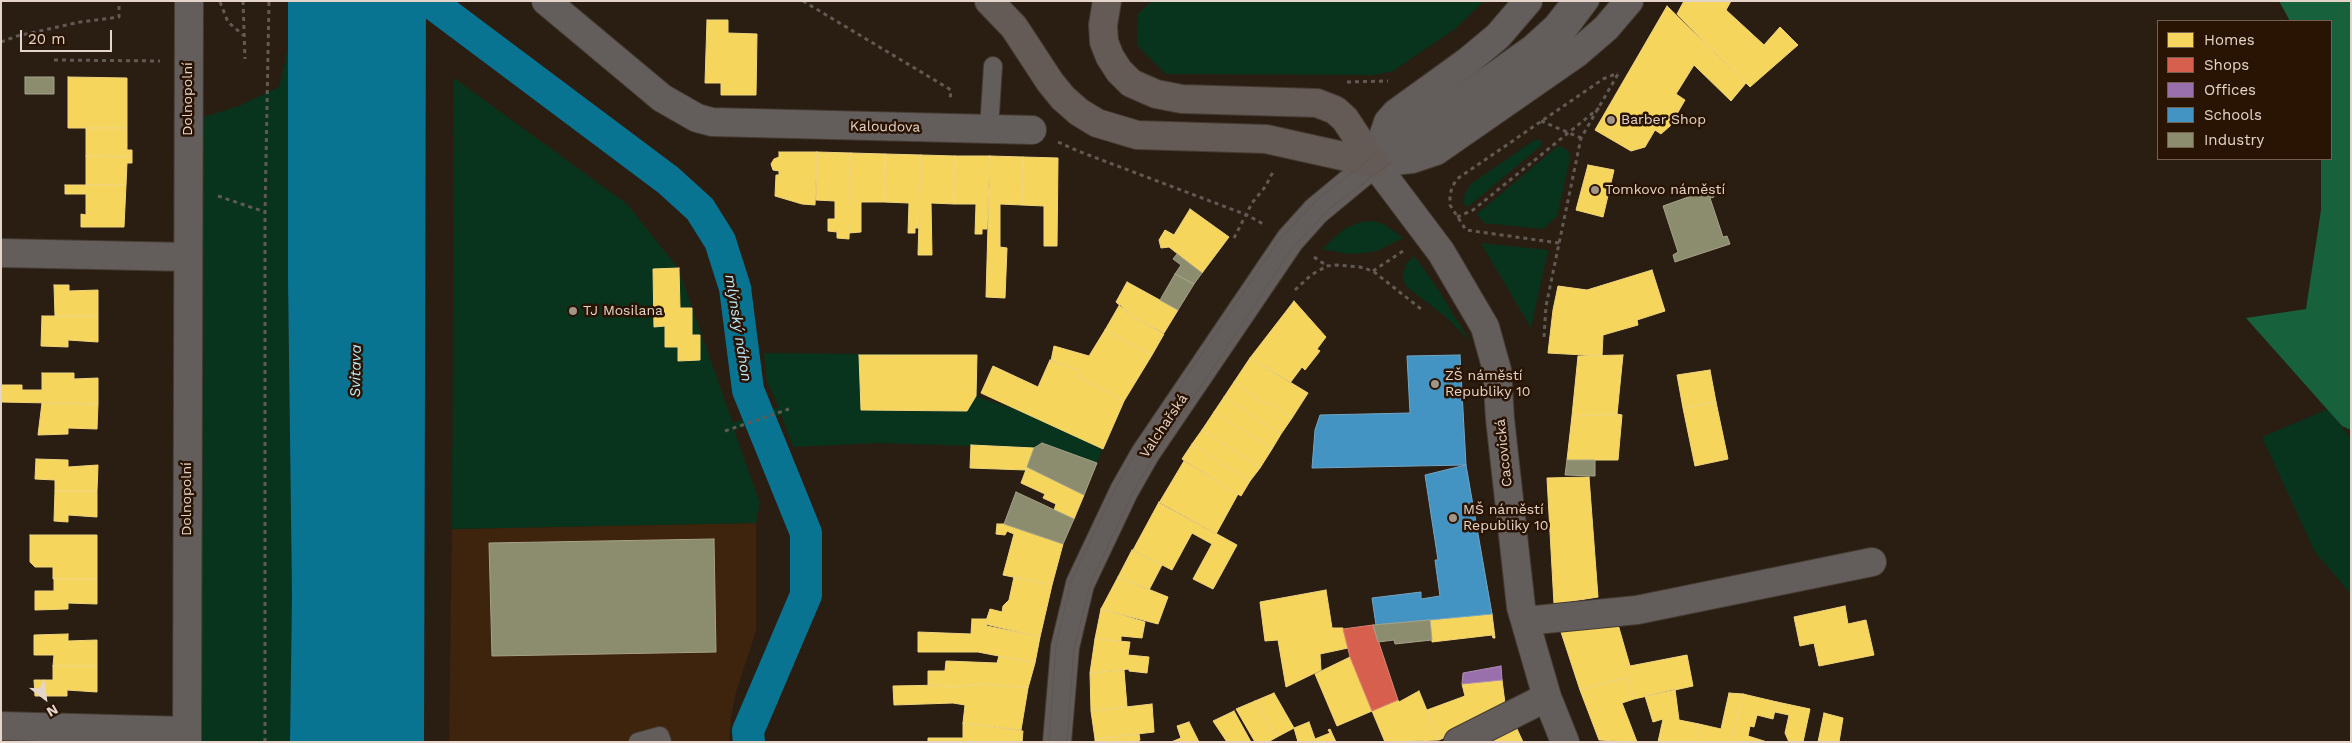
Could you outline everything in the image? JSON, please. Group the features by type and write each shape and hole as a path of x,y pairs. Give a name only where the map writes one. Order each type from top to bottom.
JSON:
{"highway":[{"path":"989,1 1014,27 1063,98 1079,112 1097,123 1137,135 1266,139 1381,160"},
{"path":"1107,1 1103,25 1104,42 1110,57 1119,71 1131,83 1156,94 1182,99 1317,103 1335,110 1346,119 1381,160"}],"street":[{"name":"Dolnopolní","path":"187,736 187,257 190,1"},
{"name":"Kaloudova","path":"546,1 662,98 697,118 728,123 1032,130"},
{"path":"1528,1 1491,42 1396,113 1388,122 1381,160 1412,159 1436,151 1577,53 1606,28 1628,1"},
{"name":"Cacovická","path":"1381,160 1485,327 1497,370 1500,419 1521,607 1547,698 1565,742"},
{"name":"Valchařská","path":"1058,742 1065,647 1080,584 1124,490 1145,454 1290,240 1316,211 1381,160"},
{"path":"1,253 187,257"},
{"path":"1525,621 1637,610 1872,562"},
{"path":"1458,742 1547,698"},
{"path":"1,726 187,736"}],"lane":[{"path":"1381,160 1531,44 1553,24 1571,1"},
{"path":"1381,160 1540,57 1566,33 1590,1"},
{"path":"989,129 993,66"},
{"path":"638,742 660,736 662,742"}],"path":[{"path":"220,1 228,22 244,35"},
{"path":"243,1 245,59"},
{"path":"265,742 265,212 269,1"},
{"path":"803,1 951,90 950,129"},
{"path":"1,42 17,36 80,22 119,17 119,5"},
{"path":"54,60 188,61"},
{"path":"1544,337 1546,306 1581,138 1618,73 1603,79 1457,179 1450,196 1450,205 1466,230 1559,243"},
{"path":"1457,217 1473,210 1598,108"},
{"path":"1541,121 1581,138"},
{"path":"1032,130 1078,152 1248,215 1234,238"},
{"path":"188,186 265,212"},
{"path":"1290,294 1318,270 1327,266 1346,265 1373,271 1421,309"},
{"path":"725,431 789,409"}],"shaded area":[{"path":"756,523 756,631 736,692 729,742 449,742 452,529"}],"green space":[{"path":"1152,1 1484,1 1455,29 1393,71 1374,75 1166,74 1137,45 1138,14"},
{"path":"2279,1 2351,1 2351,430 2342,426 2246,318 2306,309 2321,210 2321,160 2332,160 2332,20 2289,20"},
{"path":"288,49 288,280 292,595 290,742 198,742 201,118 239,106 279,87"},
{"name":"TJ Mosilana","path":"454,78 627,204 678,268 733,423 779,407 767,382 764,353 977,355 978,397 1018,410 1103,447 1097,463 1042,443 1034,448 879,443 793,447 781,415 734,430 760,503 756,523 452,529"},
{"path":"1534,140 1541,140 1542,145 1469,206 1463,204 1465,193 1471,184"},
{"path":"1558,146 1568,150 1570,159 1557,216 1543,229 1484,223 1477,214"},
{"path":"1373,221 1384,224 1403,238 1377,251 1349,254 1322,249 1344,229 1361,222"},
{"path":"1481,243 1548,250 1531,328"},
{"path":"1414,256 1432,280 1470,341 1446,317 1407,287 1403,279 1403,273 1407,263"},
{"path":"2328,409 2351,439 2351,594 2315,552 2262,437"}],"water":[{"name":"Svitava","path":"288,1 426,1 424,742 290,742 292,595 288,280"}],"building: Homes":[{"path":"1684,1 1731,1 1726,10 1764,45 1780,27 1798,45 1750,87 1677,14"},
{"path":"1667,6 1746,83 1731,101 1694,65 1676,94 1685,100 1670,126 1661,134 1655,130 1645,147 1631,151 1595,130"},
{"path":"707,20 728,20 728,33 757,34 756,95 721,95 721,83 705,83"},
{"path":"68,77 127,78 127,128 68,128"},
{"path":"86,128 127,128 127,150 132,150 132,157 86,156"},
{"path":"779,152 817,152 815,205 802,204 775,196 776,175 779,175 779,171 773,170 771,164 774,159 779,157"},
{"path":"817,152 851,153 849,239 837,238 837,232 828,231 828,219 835,219 835,201 816,200"},
{"path":"851,153 885,154 884,202 861,202 861,232 849,233"},
{"path":"885,154 921,155 919,228 915,228 915,233 908,233 909,203 884,202"},
{"path":"921,155 955,156 954,204 931,203 932,255 918,255"},
{"path":"86,156 132,157 132,163 127,163 126,185 86,185"},
{"path":"955,156 990,156 987,229 982,229 982,234 975,234 976,204 954,204"},
{"path":"990,156 1023,157 1022,205 1000,204 1000,247 1007,248 1005,298 986,297"},
{"path":"1023,157 1058,158 1057,246 1044,246 1044,206 1022,205"},
{"name":"Tomkovo náměstí","path":"1588,165 1614,170 1603,217 1576,210"},
{"path":"65,185 126,185 124,227 81,227 81,214 86,215 86,194 65,194"},
{"path":"1190,209 1229,237 1202,273 1169,247 1161,248 1159,240 1165,230 1174,235"},
{"path":"679,268 680,308 692,308 692,335 700,335 700,360 678,361 678,347 665,347 665,326 654,327 653,269"},
{"path":"1652,270 1665,311 1637,320 1638,325 1603,335 1602,356 1548,353 1558,286 1587,290"},
{"path":"1127,282 1178,310 1164,333 1133,317 1116,302"},
{"path":"54,285 69,285 69,291 98,290 98,316 55,316"},
{"path":"1294,301 1326,337 1317,349 1320,351 1305,370 1302,367 1290,383 1250,358"},
{"path":"1120,304 1133,317 1164,334 1152,355 1105,330"},
{"path":"42,316 98,316 98,342 68,340 68,347 41,346"},
{"path":"1105,330 1152,355 1124,401 1077,376 1080,371 1051,361 1054,346 1089,356"},
{"path":"859,355 977,355 976,396 967,411 861,410"},
{"path":"1623,355 1617,414 1572,416 1578,356"},
{"path":"1250,358 1308,393 1292,418 1269,402 1266,404 1234,382"},
{"path":"1050,360 1080,371 1077,376 1124,401 1103,449 981,393 993,366 1038,387"},
{"path":"1710,370 1716,402 1683,408 1677,375"},
{"path":"42,373 74,373 74,379 98,378 98,404 1,402 1,385 22,385 22,390 42,390"},
{"path":"1234,382 1266,404 1269,402 1292,418 1281,434 1224,397"},
{"path":"1224,397 1281,434 1272,449 1214,412"},
{"path":"1716,402 1728,459 1695,466 1683,408"},
{"path":"42,403 98,404 97,429 68,428 68,434 38,435"},
{"path":"1214,412 1272,449 1260,468 1202,430"},
{"path":"1622,415 1618,460 1567,460 1572,416"},
{"path":"1202,430 1260,468 1250,481 1192,444"},
{"path":"1192,444 1250,481 1241,496 1182,459"},
{"path":"971,445 1034,448 1026,470 970,468"},
{"path":"36,459 68,460 68,467 98,465 97,491 55,491 55,480 35,479"},
{"path":"1184,461 1238,494 1216,534 1159,503"},
{"path":"1027,467 1084,495 1074,519 1054,510 1056,504 1043,498 1045,494 1021,483"},
{"path":"1589,477 1598,597 1554,604 1547,478"},
{"path":"55,491 97,491 97,517 68,515 68,522 54,521"},
{"path":"1159,502 1237,545 1213,589 1193,579 1212,544 1192,533 1172,570 1133,550"},
{"path":"997,524 1009,524 1063,544 1052,585 1003,575 1014,534 1007,531 1005,535 996,534"},
{"path":"30,535 97,535 97,579 53,579 53,567 35,567 30,562"},
{"path":"1132,550 1162,565 1149,590 1118,577"},
{"path":"1014,577 1052,585 1040,637 985,624 990,609 1002,612 1003,606 1009,600"},
{"path":"1118,577 1168,597 1158,624 1101,609"},
{"path":"54,579 97,579 97,604 68,603 68,609 35,610 35,591 54,591"},
{"path":"1326,590 1332,628 1343,628 1348,648 1320,654 1321,670 1286,687 1278,640 1265,641 1260,602"},
{"path":"1845,606 1848,624 1866,620 1874,655 1819,666 1814,643 1800,646 1794,617"},
{"path":"1101,609 1145,622 1142,638 1121,636 1121,641 1095,639"},
{"path":"1492,614 1495,638 1492,635 1432,642 1430,620"},
{"path":"972,619 987,619 985,624 987,626 1040,637 1035,663 978,652 918,652 918,632 971,634"},
{"path":"1617,621 1630,666 1687,655 1693,686 1634,699 1627,677 1580,690 1560,629"},
{"path":"68,634 68,641 97,640 97,666 53,666 54,655 34,655 34,635"},
{"path":"1095,639 1130,642 1128,655 1149,657 1147,673 1129,671 1129,669 1090,673"},
{"path":"999,656 1035,663 1028,688 987,684 945,687 945,685 928,686 928,671 945,671 946,661 997,663"},
{"path":"1350,657 1372,711 1337,726 1315,674"},
{"path":"53,666 97,666 97,692 67,690 67,696 35,696 34,680 53,680"},
{"path":"1124,670 1127,707 1091,711 1090,673"},
{"path":"1627,677 1634,699 1622,703 1637,742 1599,740 1580,690"},
{"path":"1502,680 1506,711 1439,740 1427,710 1465,696 1462,684"},
{"path":"987,684 1028,688 1021,730 963,723 965,705 953,703 894,705 893,686 945,685 945,687"},
{"path":"1675,689 1679,720 1699,724 1695,742 1658,742 1663,719 1653,722 1645,696"},
{"path":"1419,691 1439,740 1385,742 1372,711 1398,700 1399,702"},
{"path":"1274,693 1294,728 1277,737 1255,701"},
{"path":"1729,693 1743,694 1731,742 1695,742 1699,724 1721,729"},
{"path":"1743,694 1777,702 1773,719 1757,715 1754,727 1750,726 1748,736 1767,742 1731,742"},
{"path":"1255,701 1277,737 1268,742 1255,742 1236,709"},
{"path":"1777,702 1810,709 1803,742 1789,742 1785,733 1789,715 1775,712"},
{"path":"1152,704 1154,732 1095,739 1091,711"},
{"path":"1234,711 1251,742 1227,742 1213,721"},
{"path":"1824,713 1843,718 1839,742 1818,742"},
{"path":"1189,722 1199,742 1171,742 1181,738 1177,726"},
{"path":"1309,722 1315,739 1330,733 1328,730 1330,729 1336,742 1298,742 1294,728"},
{"path":"963,723 1023,731 1022,742 928,742 928,738 963,738"},
{"path":"1517,729 1523,742 1486,742"},
{"path":"1139,734 1140,740 1134,742 1095,742 1095,739"}],"building: Shops":[{"path":"1373,625 1398,700 1372,711 1350,657 1343,629"}],"building: Offices":[{"path":"1501,666 1502,680 1462,684 1463,673"}],"building: Schools":[{"name":"ZŠ náměstí Republiky 10","path":"1460,355 1466,465 1312,468 1315,430 1320,415 1410,413 1407,356"},
{"name":"MŠ náměstí Republiky 10","path":"1466,465 1492,614 1376,625 1372,598 1421,592 1421,599 1440,596 1435,560 1438,560 1425,475"}],"building: Industry":[{"path":"25,77 54,77 54,94 25,94"},
{"path":"1711,189 1714,197 1710,198 1723,237 1727,236 1730,244 1675,262 1673,255 1678,252 1663,206"},
{"path":"1177,254 1202,273 1194,284 1175,274 1181,265 1173,259"},
{"path":"1175,274 1194,284 1178,310 1160,300"},
{"path":"1042,443 1097,463 1084,495 1027,467 1034,448"},
{"path":"1567,460 1595,460 1595,476 1565,475"},
{"path":"1016,492 1074,519 1063,544 1004,524"},
{"path":"714,539 716,652 492,656 489,543"},
{"path":"1430,620 1432,640 1395,644 1394,640 1378,642 1373,625"}],"waterway":[{"name":"mlýnský náhon","path":"429,1 668,180 700,209 720,241 735,288 748,390 806,533 806,595 748,731 749,742"}],"tram line":[{"path":"1049,742 1056,645 1071,581 1116,487 1137,450 1278,241 1320,197 1376,154"},
{"path":"1067,742 1074,648 1090,585 1133,492 1152,460 1291,250 1330,208 1393,161"}],"place":[{"name":"Barber Shop","path":"1611,120"},
{"name":"Tomkovo náměstí","path":"1595,190"},
{"name":"TJ Mosilana","path":"573,311"},
{"name":"ZŠ náměstí Republiky 10","path":"1435,384"},
{"name":"MŠ náměstí Republiky 10","path":"1453,518"}]}
